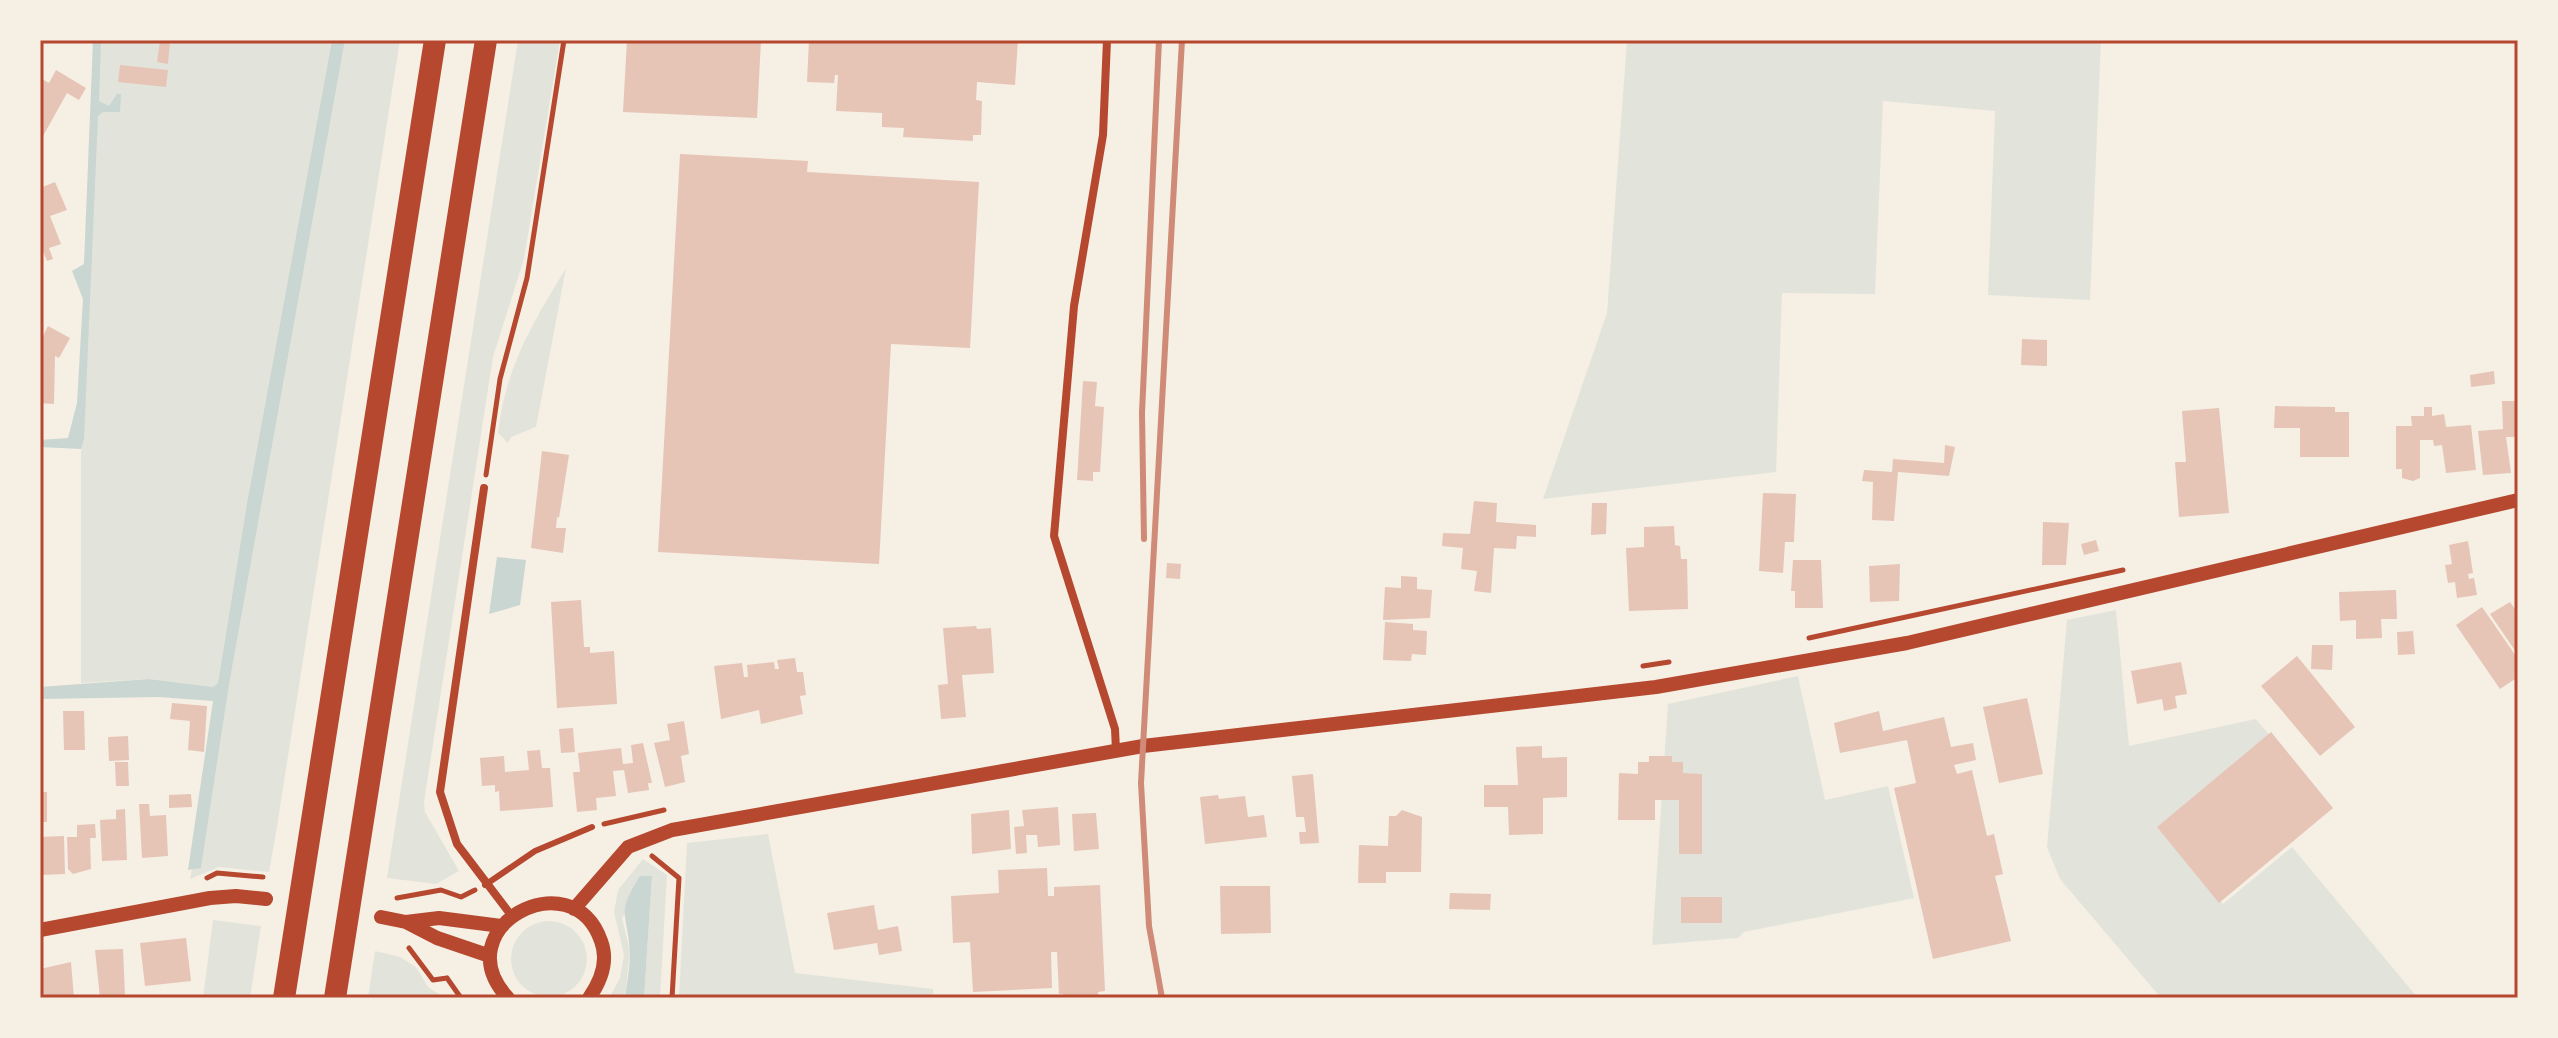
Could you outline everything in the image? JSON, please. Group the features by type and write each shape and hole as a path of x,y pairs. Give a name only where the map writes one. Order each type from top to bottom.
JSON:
{"highway":[{"path":"284,998 435,40"},
{"path":"335,998 486,40"}],"street":[{"path":"1107,40 1103,135 1074,306 1054,536 1115,729 1116,750"},
{"path":"484,488 440,792 444,814 457,844 506,921"},
{"path":"574,909 616,857 643,838 672,830 1116,750 1656,687 1907,643 2518,500"},
{"path":"40,930 210,898 266,899"},
{"path":"406,922 439,918 506,921 534,904 562,905 574,909 588,919 603,944 602,973 589,998"},
{"path":"381,917 406,922 437,938 490,956"},
{"path":"506,921 490,956 496,982 508,998"}],"lane":[{"path":"485,885 535,851 592,827"}],"path":[{"path":"484,488 500,379 512,346 527,278 564,40"},
{"path":"1796,641 2124,569"},
{"path":"1629,668 1675,661"},
{"path":"643,838 651,855 679,878 672,998"},
{"path":"384,896 404,899 441,890 461,897"},
{"path":"396,942 415,951 433,980 447,978 461,998"}],"shaded area":[{"path":"93,40 101,40 99,101 109,106 117,94 121,94 120,112 103,112 98,116 84,439 81,449 40,447 40,440 68,438 77,403 83,299 72,271 84,264"},
{"path":"99,40 332,40 247,503 218,683 213,687 149,679 81,683 81,453"},
{"path":"332,40 345,40 229,685 201,868 188,870 213,701 159,697 40,699 40,687 149,679 213,687 218,683 247,503"},
{"path":"345,40 400,40 269,872 219,867 190,879 192,869 201,867 229,685"},
{"path":"518,40 560,40 524,259 493,357 424,802 425,812 459,871 436,884 387,878"},
{"path":"1627,40 2101,40 2090,300 1988,295 1995,111 1883,101 1875,294 1782,293 1776,472 1543,499 1607,313"},
{"path":"566,268 536,427 511,437 508,443 498,433 507,387 522,346"},
{"path":"497,557 526,560 520,605 489,614"},
{"path":"2116,610 2129,746 2256,719 2271,737 2160,828 2223,904 2292,847 2418,998 2161,998 2060,879 2047,847 2067,620"},
{"path":"1798,676 1825,800 1888,786 1914,898 1744,932 1738,938 1652,945 1668,704"},
{"path":"768,834 795,973 933,989 933,998 679,998 687,843"},
{"path":"643,859 667,875 660,998 644,998 652,877 622,918 630,952 625,998 609,998 620,978 624,955 614,912 618,890"},
{"path":"640,876 652,876 644,998 625,998 630,953 625,907"},
{"path":"213,920 261,926 250,998 203,998"},
{"path":"549,921 563,924 576,932 584,945 587,959 584,973 576,986 563,994 549,997 535,994 522,986 514,973 511,959 514,945 522,932 535,924"},
{"path":"375,951 400,957 416,967 428,987 445,998 368,998"}],"building":[{"path":"627,40 761,40 757,118 623,112"},
{"path":"809,40 1018,40 1015,85 977,82 976,100 982,101 981,135 973,135 973,141 903,137 904,128 882,127 882,113 836,111 838,75 835,75 834,83 807,82"},
{"path":"160,41 170,42 168,64 157,62"},
{"path":"120,65 168,70 166,87 118,82"},
{"path":"56,70 86,88 79,100 67,93 43,136 40,134 40,78 49,83"},
{"path":"680,154 808,161 807,172 979,182 970,348 891,344 879,564 658,552"},
{"path":"55,182 67,210 50,216 61,244 49,248 53,259 47,261 43,251 40,252 40,188"},
{"path":"48,326 70,338 59,358 55,356 54,404 40,403 40,342"},
{"path":"2022,339 2047,340 2047,366 2021,365"},
{"path":"2494,371 2495,384 2471,387 2470,375"},
{"path":"1083,381 1097,382 1095,406 1104,407 1100,472 1093,472 1093,481 1077,480"},
{"path":"2502,401 2518,401 2518,437 2506,437 2511,473 2483,475 2478,431 2503,429"},
{"path":"2275,406 2335,407 2335,412 2349,412 2349,457 2300,457 2300,428 2274,428"},
{"path":"2424,407 2432,407 2432,416 2444,414 2446,427 2471,425 2476,470 2446,473 2442,445 2434,446 2433,440 2420,440 2420,478 2413,481 2402,478 2402,469 2396,469 2396,426 2412,426 2411,416 2424,416"},
{"path":"2219,408 2229,513 2179,517 2175,462 2186,462 2182,411"},
{"path":"1945,445 1955,447 1949,476 1898,472 1894,521 1872,520 1873,482 1862,481 1864,470 1892,472 1893,459 1944,463"},
{"path":"542,451 569,455 556,528 566,528 563,553 531,548"},
{"path":"1763,493 1796,494 1794,542 1785,542 1783,573 1759,571"},
{"path":"1474,501 1497,503 1496,522 1536,525 1536,537 1517,536 1516,549 1494,548 1491,593 1474,591 1477,571 1461,569 1463,548 1442,546 1443,533 1470,534"},
{"path":"1592,503 1607,503 1606,534 1591,535"},
{"path":"2043,522 2069,523 2066,565 2042,565"},
{"path":"1674,526 1675,545 1680,546 1681,559 1687,559 1688,609 1629,611 1626,548 1644,547 1644,527"},
{"path":"2096,540 2099,551 2084,555 2081,544"},
{"path":"2468,541 2473,573 2468,574 2469,579 2474,578 2477,595 2457,598 2455,582 2448,583 2445,565 2452,564 2449,545"},
{"path":"1793,560 1821,560 1823,608 1795,608 1795,591 1791,591"},
{"path":"1167,563 1181,564 1180,579 1166,578"},
{"path":"1900,564 1899,601 1870,602 1869,566"},
{"path":"1401,576 1417,577 1417,589 1432,590 1430,618 1383,620 1385,587 1401,588"},
{"path":"2396,590 2397,619 2381,619 2382,638 2356,639 2356,620 2340,621 2339,592"},
{"path":"581,600 584,647 590,647 590,653 614,651 617,704 557,708 551,602"},
{"path":"2510,602 2518,613 2518,655 2490,614"},
{"path":"2482,607 2518,659 2518,677 2500,689 2456,625"},
{"path":"1385,622 1413,624 1413,630 1427,631 1426,655 1412,654 1411,661 1383,660"},
{"path":"976,626 977,629 991,628 994,673 962,675 966,717 941,719 938,685 948,684 943,628"},
{"path":"2413,631 2415,654 2398,655 2397,632"},
{"path":"2312,645 2333,645 2332,670 2311,669"},
{"path":"2297,656 2355,727 2320,756 2261,686"},
{"path":"795,658 797,672 803,672 806,695 800,696 803,714 761,724 759,710 721,719 714,666 742,663 744,677 748,677 747,665 774,662 775,669 779,669 777,660"},
{"path":"2181,662 2187,694 2175,696 2177,708 2164,711 2162,699 2137,704 2131,671"},
{"path":"2027,698 2043,774 1999,783 1983,707"},
{"path":"172,703 207,706 204,752 188,750 190,721 170,719"},
{"path":"63,711 84,711 85,750 64,750"},
{"path":"1879,711 1883,731 1944,717 1951,747 1973,743 1976,760 1954,765 1957,774 1972,770 1987,836 1994,834 2003,874 1995,876 2011,941 1933,959 1894,788 1916,783 1907,740 1840,753 1834,723"},
{"path":"684,721 689,754 681,756 685,782 665,787 654,743 670,740 667,724"},
{"path":"573,728 575,752 561,753 559,729"},
{"path":"2271,732 2333,808 2219,903 2157,827"},
{"path":"128,736 129,760 109,761 108,737"},
{"path":"643,743 652,783 648,783 649,790 628,793 624,770 613,771 616,796 596,798 597,810 577,812 573,772 580,772 578,753 621,748 623,764 633,763 631,745"},
{"path":"1542,746 1542,758 1567,757 1567,797 1543,798 1543,834 1509,835 1508,807 1484,807 1484,785 1518,785 1516,747"},
{"path":"540,750 542,768 550,768 553,807 500,811 499,791 495,792 495,785 482,786 480,758 504,756 505,772 529,770 527,751"},
{"path":"1649,756 1672,756 1672,762 1683,762 1683,773 1702,774 1702,854 1679,854 1679,800 1655,800 1655,820 1618,820 1619,773 1638,774 1638,762 1649,762"},
{"path":"115,762 128,762 129,786 116,786"},
{"path":"1313,774 1319,843 1300,844 1299,832 1306,832 1304,817 1296,817 1292,776"},
{"path":"40,792 47,792 47,822 40,822"},
{"path":"191,794 192,807 169,808 169,795"},
{"path":"1218,795 1219,799 1245,796 1248,817 1264,815 1267,837 1205,844 1200,797"},
{"path":"139,804 149,804 150,816 166,815 168,856 142,858"},
{"path":"1058,807 1060,845 1038,847 1037,835 1026,835 1027,853 1016,854 1014,827 1024,826 1022,810"},
{"path":"125,809 127,860 102,861 100,820 116,819 116,810"},
{"path":"1009,810 1011,849 972,854 971,814"},
{"path":"1402,810 1422,817 1421,872 1386,872 1386,883 1358,883 1359,845 1388,846 1389,816 1396,816"},
{"path":"1096,813 1099,849 1074,851 1072,814"},
{"path":"95,824 96,838 90,838 91,869 73,874 68,869 67,837 77,837 77,825"},
{"path":"64,836 65,874 41,875 40,837"},
{"path":"1047,868 1048,896 1054,896 1054,887 1100,885 1105,991 1098,992 1098,998 1063,998 1063,994 1059,994 1057,952 1051,952 1052,988 973,992 970,942 953,943 951,896 999,893 998,870"},
{"path":"1220,886 1270,886 1271,933 1221,934"},
{"path":"1450,893 1491,894 1490,910 1449,909"},
{"path":"1681,897 1722,897 1722,923 1681,923"},
{"path":"874,905 878,930 898,926 902,951 879,955 877,943 834,950 827,913"},
{"path":"186,938 191,981 145,986 140,943"},
{"path":"123,949 125,996 100,998 95,950"},
{"path":"71,962 74,998 40,998 40,969"}],"railway":[{"path":"1144,539 1142,413 1159,40"},
{"path":"1162,998 1149,926 1141,783 1182,40"}]}
